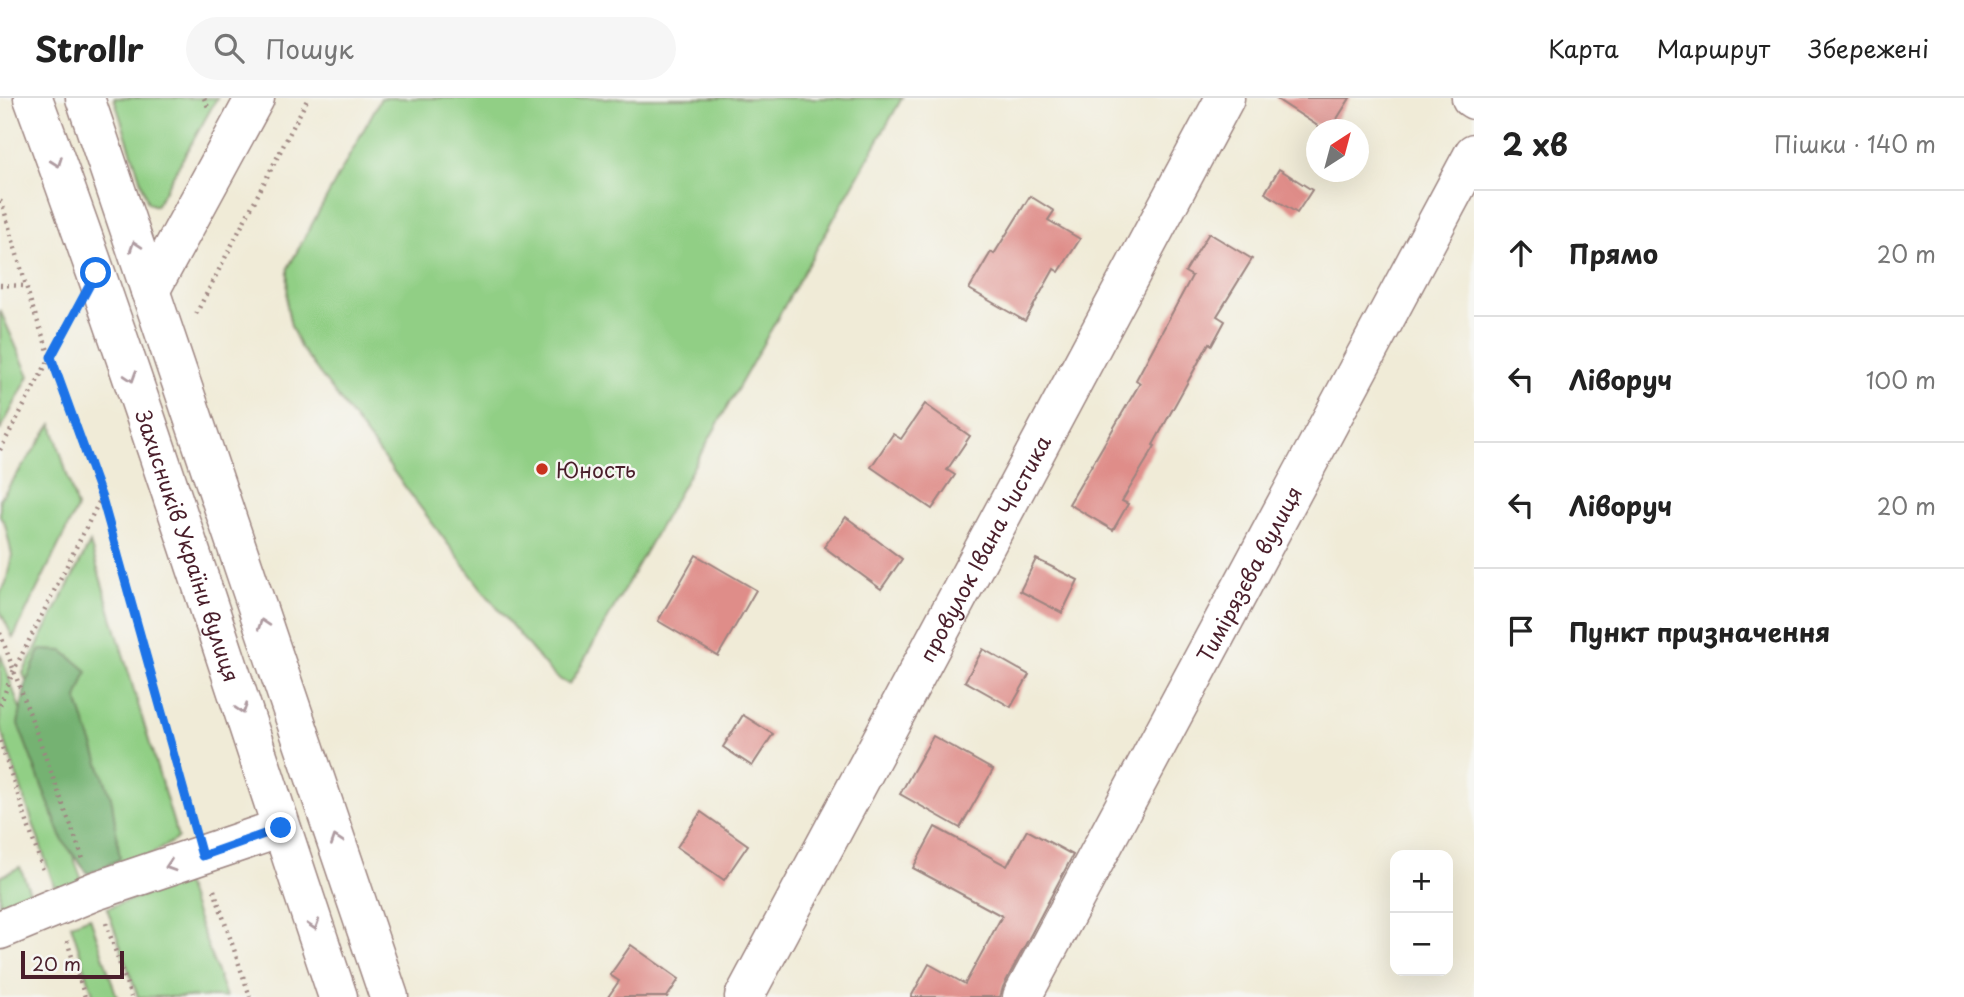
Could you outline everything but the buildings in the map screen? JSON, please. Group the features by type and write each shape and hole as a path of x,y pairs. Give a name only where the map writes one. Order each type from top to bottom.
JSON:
{"main road":[{"name":"Захисників України вулиця","path":"33,98 96,273 338,997"},
{"path":"85,98 389,997"},
{"path":"150,291 254,98"},
{"name":"провулок Івана Чистика","path":"744,997 1225,98"},
{"name":"Тимірязєва вулиця","path":"1021,997 1474,153"},
{"path":"0,929 95,891 281,828"}],"path":[{"path":"191,324 308,98"},
{"path":"1,201 26,286 102,498 202,856 250,997"},
{"path":"0,450 96,273"},
{"path":"0,285 26,286"},
{"path":"0,705 13,671 102,498"},
{"path":"0,633 131,997"},
{"path":"0,741 85,997"}],"green space":[{"path":"114,98 217,98 156,206 148,203"},
{"name":"Юность","path":"381,98 902,98 582,664 568,684 547,668 484,592 300,347 291,326 287,307 288,268"},
{"path":"0,310 29,376 0,431"},
{"path":"52,424 77,508 13,638 0,611 0,593 6,583 12,555 5,524 0,516 0,499"},
{"path":"90,543 178,838 102,884 23,673"},
{"path":"40,650 63,651 87,671 77,699 112,801 120,859 88,874 63,841 18,724 26,683"},
{"path":"0,653 85,889 58,897 0,726"},
{"path":"20,867 35,905 0,918 0,877"},
{"path":"184,881 226,997 138,997 107,908"},
{"path":"90,917 117,997 94,997 71,924"}],"place":[{"name":"Юность","path":"542,469"}],"route":[{"path":"96,273 51,357 102,498 202,856 281,828"}]}
